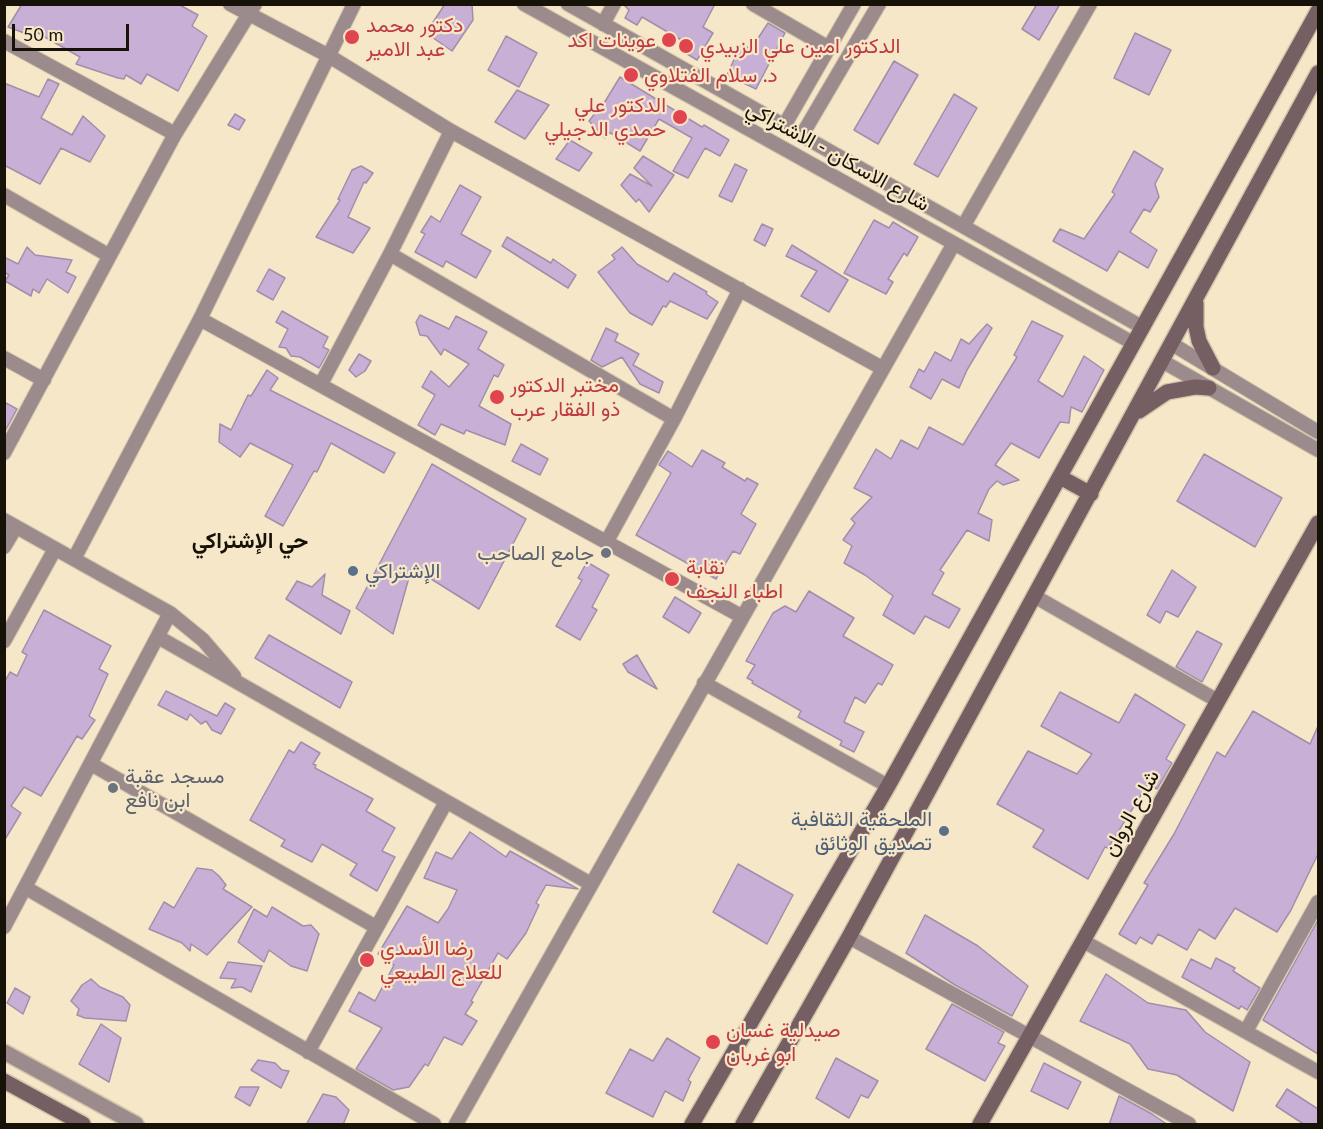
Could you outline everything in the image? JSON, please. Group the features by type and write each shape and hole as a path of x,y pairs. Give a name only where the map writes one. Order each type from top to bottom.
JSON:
{"main road":[{"path":"692,1125 888,786 1318,11"},
{"path":"743,1125 849,937 1318,73"},
{"path":"1197,296 1196,327 1199,341 1213,368"},
{"path":"1132,418 1148,403 1167,392 1195,387 1209,388"},
{"path":"1060,477 1090,494"},
{"name":"شارع الروان","path":"980,1125 1318,523"},
{"path":"4,1081 82,1125"}],"street":[{"path":"230,4 252,10 451,131 882,368"},
{"path":"74,559 200,319 354,4"},
{"name":"شارع الاسكان - الاشتراكي","path":"524,4 861,194 1133,343"},
{"name":"شارع الاسكان - الاشتراكي","path":"568,4 872,173 1142,327"},
{"path":"603,24 614,4"},
{"path":"753,4 829,48"},
{"path":"784,126 854,4"},
{"path":"802,135 879,4"},
{"path":"964,225 1090,4"},
{"path":"4,453 108,255 175,134 252,10"},
{"path":"4,41 175,134"},
{"path":"321,384 390,254 451,131"},
{"path":"861,194 872,173"},
{"path":"4,195 108,255"},
{"path":"456,1125 741,616 953,245"},
{"path":"390,254 674,419"},
{"path":"607,541 674,419 740,289"},
{"path":"200,319 741,616"},
{"path":"1172,344 1318,432"},
{"path":"4,358 44,380"},
{"path":"1162,361 1318,450"},
{"path":"4,547 10,524 170,613 203,640 240,684"},
{"path":"4,641 55,549"},
{"path":"1034,596 1218,701"},
{"path":"4,927 170,613"},
{"path":"158,637 591,884"},
{"path":"704,683 888,786"},
{"path":"91,764 376,927"},
{"path":"308,1052 446,802"},
{"path":"26,888 434,1125"},
{"path":"1246,1031 1318,902"},
{"path":"849,937 1030,1035 1189,1125"},
{"path":"1083,941 1318,1071"},
{"path":"4,1052 136,1125"}],"building":[{"path":"22,4 178,4 198,15 192,26 207,36 178,91 147,74 141,84 126,75 124,79 118,78 76,64 80,57 29,28 27,34 8,27"},
{"path":"445,4 472,4 473,20 452,51 426,33"},
{"path":"623,4 715,4 703,27 713,33 697,60 679,49 683,41 642,17 637,25 625,18 629,10"},
{"path":"1037,4 1060,4 1039,40 1022,29"},
{"path":"768,23 785,33 756,89 727,75 741,44 751,49"},
{"path":"1135,33 1171,50 1149,95 1114,78"},
{"path":"506,36 537,53 519,87 488,70"},
{"path":"894,61 918,75 878,144 854,130"},
{"path":"620,77 702,127 704,125 729,140 720,156 705,148 688,178 673,171 692,138 659,119 640,151 609,132 605,138 589,121 596,112 598,113"},
{"path":"48,79 59,84 41,118 72,135 83,116 105,136 90,162 61,148 40,184 4,165 4,83 39,97"},
{"path":"517,90 549,105 525,139 495,122"},
{"path":"954,94 977,108 938,177 914,164"},
{"path":"235,114 245,120 239,130 228,125"},
{"path":"570,140 592,153 579,171 556,159"},
{"path":"1134,151 1163,169 1155,184 1159,197 1150,212 1144,209 1130,232 1157,250 1148,268 1119,251 1107,271 1053,241 1060,229 1084,239 1115,194 1112,192"},
{"path":"643,156 674,175 649,212 639,199 636,202 621,185 630,174 652,186 634,168"},
{"path":"735,164 747,170 732,202 719,196"},
{"path":"361,166 373,173 366,183 364,182 348,217 370,228 353,253 316,237 340,200 338,199 352,170"},
{"path":"460,185 481,197 461,234 491,251 476,278 446,261 443,267 415,252 425,234 421,232 431,216 440,222"},
{"path":"874,220 889,228 893,222 918,237 907,256 904,253 888,279 893,282 886,294 844,273"},
{"path":"762,224 773,229 765,246 754,240"},
{"path":"507,237 551,263 553,259 576,275 568,288 502,246"},
{"path":"792,245 848,280 829,312 801,296 817,271 786,256"},
{"path":"27,247 35,255 72,260 66,272 76,277 68,293 47,279 39,293 33,289 31,296 5,281 9,275 4,272 4,257 18,264"},
{"path":"622,247 637,264 668,282 674,273 707,292 706,294 718,302 707,319 670,301 666,307 663,306 652,325 630,313 598,272 615,259 612,255"},
{"path":"269,269 285,278 273,300 257,291"},
{"path":"282,311 328,337 323,347 329,350 319,368 300,357 291,356 286,348 279,347 288,329 276,322"},
{"path":"420,315 449,329 456,316 487,332 478,349 504,365 498,377 494,375 479,406 511,424 505,445 466,430 464,434 441,424 435,435 418,425 435,395 422,387 431,371 449,387 469,364 444,349 441,355 427,336 420,335 416,322"},
{"path":"1032,321 1063,336 1038,381 1063,397 1084,356 1104,370 1082,412 1071,407 1069,423 1060,422 1039,458 1011,443 995,465 1019,480 1003,485 997,481 989,489 978,513 992,520 989,541 967,530 940,570 944,573 932,594 960,609 949,628 925,616 914,634 883,615 893,596 844,563 852,546 843,540 855,523 851,519 872,497 854,488 876,449 891,459 901,440 918,449 929,427 963,445 1017,357 1014,355"},
{"path":"987,324 992,328 959,388 942,379 931,399 910,387 919,369 924,372 935,352 951,361 961,339 969,344"},
{"path":"606,328 618,334 615,341 639,354 633,365 663,382 659,393 640,384 622,357 602,367 591,360"},
{"path":"359,354 371,361 365,371 356,377 349,370"},
{"path":"267,370 278,378 270,390 395,453 384,473 331,443 317,472 314,471 283,526 265,516 293,465 250,443 240,457 219,442 220,424 231,430 248,395 251,396"},
{"path":"4,402 17,409 4,433"},
{"path":"521,444 548,459 540,475 512,461"},
{"path":"702,450 725,463 722,467 745,481 747,478 758,484 741,514 756,524 740,554 733,551 716,579 636,535 671,473 659,465 668,451 692,467"},
{"path":"1204,454 1282,498 1255,547 1177,501"},
{"path":"432,464 526,519 479,609 412,567 393,634 356,608"},
{"path":"587,562 609,575 592,607 597,610 580,640 556,626 582,580 578,578"},
{"path":"1172,570 1196,587 1178,617 1166,611 1160,623 1147,615"},
{"path":"325,574 322,595 350,611 341,634 286,599 297,581 312,587"},
{"path":"809,591 854,618 843,636 893,665 882,685 878,683 865,703 855,697 844,722 864,732 854,752 840,745 842,741 798,717 801,711 747,678 755,665 746,661 773,613 785,606 796,612"},
{"path":"675,597 701,613 689,633 663,617"},
{"path":"44,610 111,646 99,669 108,674 89,716 95,720 82,739 77,736 41,796 24,787 11,806 21,813 4,841 4,683 10,672 17,676 27,655 22,652"},
{"path":"1197,631 1222,644 1202,682 1176,667"},
{"path":"269,635 352,682 340,708 255,658"},
{"path":"637,655 657,689 628,672 623,664"},
{"path":"166,691 217,716 225,703 235,709 221,734 212,730 206,721 201,724 190,714 187,720 158,705"},
{"path":"1060,692 1119,723 1135,694 1185,725 1166,759 1172,763 1157,789 1148,784 1108,848 1105,847 1088,879 1033,847 1044,830 997,804 1028,751 1077,774 1092,754 1041,726"},
{"path":"1253,711 1310,744 1318,726 1318,854 1291,910 1277,932 1235,908 1215,939 1199,929 1187,950 1158,934 1152,944 1140,937 1136,944 1119,934 1148,885 1144,883 1174,834 1217,752 1225,757"},
{"path":"301,742 320,753 313,764 316,765 315,768 373,799 366,811 395,828 382,851 395,857 377,891 350,875 357,864 322,844 312,862 281,846 285,840 250,820 289,750 294,753"},
{"path":"470,832 506,857 510,851 578,889 546,885 536,903 539,905 526,933 507,959 498,953 471,1001 473,1002 465,1014 477,1021 462,1045 444,1037 428,1066 425,1064 409,1087 393,1090 356,1069 382,1028 349,1011 359,992 375,1001 394,965 378,954 407,906 438,923 448,909 457,890 424,878 436,852 452,859"},
{"path":"738,864 793,895 767,944 713,912"},
{"path":"197,868 212,870 226,885 223,889 252,907 207,955 191,944 190,951 182,943 149,929 164,902 174,908"},
{"path":"272,907 303,926 311,925 319,934 307,971 291,966 269,950 264,962 238,942 254,909 267,917"},
{"path":"925,915 978,946 1028,986 1012,1016 955,985 906,953"},
{"path":"1318,920 1318,1054 1263,1020"},
{"path":"1216,958 1235,968 1233,971 1260,988 1247,1010 1241,1006 1239,1009 1182,977 1191,959 1211,969"},
{"path":"228,962 262,966 251,992 242,987 231,988 236,979 220,978"},
{"path":"1106,974 1148,1003 1186,1010 1205,1032 1250,1062 1233,1111 1177,1075 1148,1069 1130,1044 1080,1021"},
{"path":"91,979 100,987 123,997 130,1005 126,1021 85,1018 77,1015 79,1009 71,1001 82,985"},
{"path":"15,988 30,997 23,1014 7,1003"},
{"path":"952,1004 1004,1032 998,1043 1005,1046 985,1081 926,1049"},
{"path":"101,1024 121,1038 109,1082 79,1064"},
{"path":"667,1038 700,1058 688,1080 691,1082 683,1101 665,1091 653,1117 606,1093 630,1049 653,1061"},
{"path":"836,1058 878,1081 868,1098 861,1095 849,1118 816,1098"},
{"path":"258,1060 275,1063 282,1070 289,1071 281,1088 251,1070"},
{"path":"1044,1063 1081,1082 1068,1109 1031,1091"},
{"path":"240,1087 259,1087 250,1106 235,1097"},
{"path":"1287,1089 1318,1109 1318,1125 1305,1125 1276,1106"},
{"path":"323,1094 336,1097 349,1110 343,1125 306,1125"},
{"path":"1119,1096 1152,1114 1168,1125 1109,1125"}],"place":[{"name":"دكتور محمد عبد الامير","path":"352,37"},
{"name":"عوينات اكد","path":"669,40"},
{"name":"الدكتور امين علي الزبيدي","path":"686,46"},
{"name":"د. سلام الفتلاوي","path":"631,75"},
{"name":"الدكتور علي حمدي الدجيلي","path":"680,117"},
{"name":"مختبر الدكتور ذو الفقار عرب","path":"497,397"},
{"name":"جامع الصاحب","path":"606,553"},
{"name":"الإشتراكي","path":"353,571"},
{"name":"نقابة اطباء النجف","path":"672,579"},
{"name":"مسجد عقبة ابن نافع","path":"113,788"},
{"name":"الملحقية الثقافية تصديق الوثائق","path":"944,831"},
{"name":"رضا الأسدي للعلاج الطبيعي","path":"367,960"},
{"name":"صيدلية غسان ابو غربان","path":"713,1042"}],"district":[{"name":"حي الإشتراكي","path":"250,541"}]}
